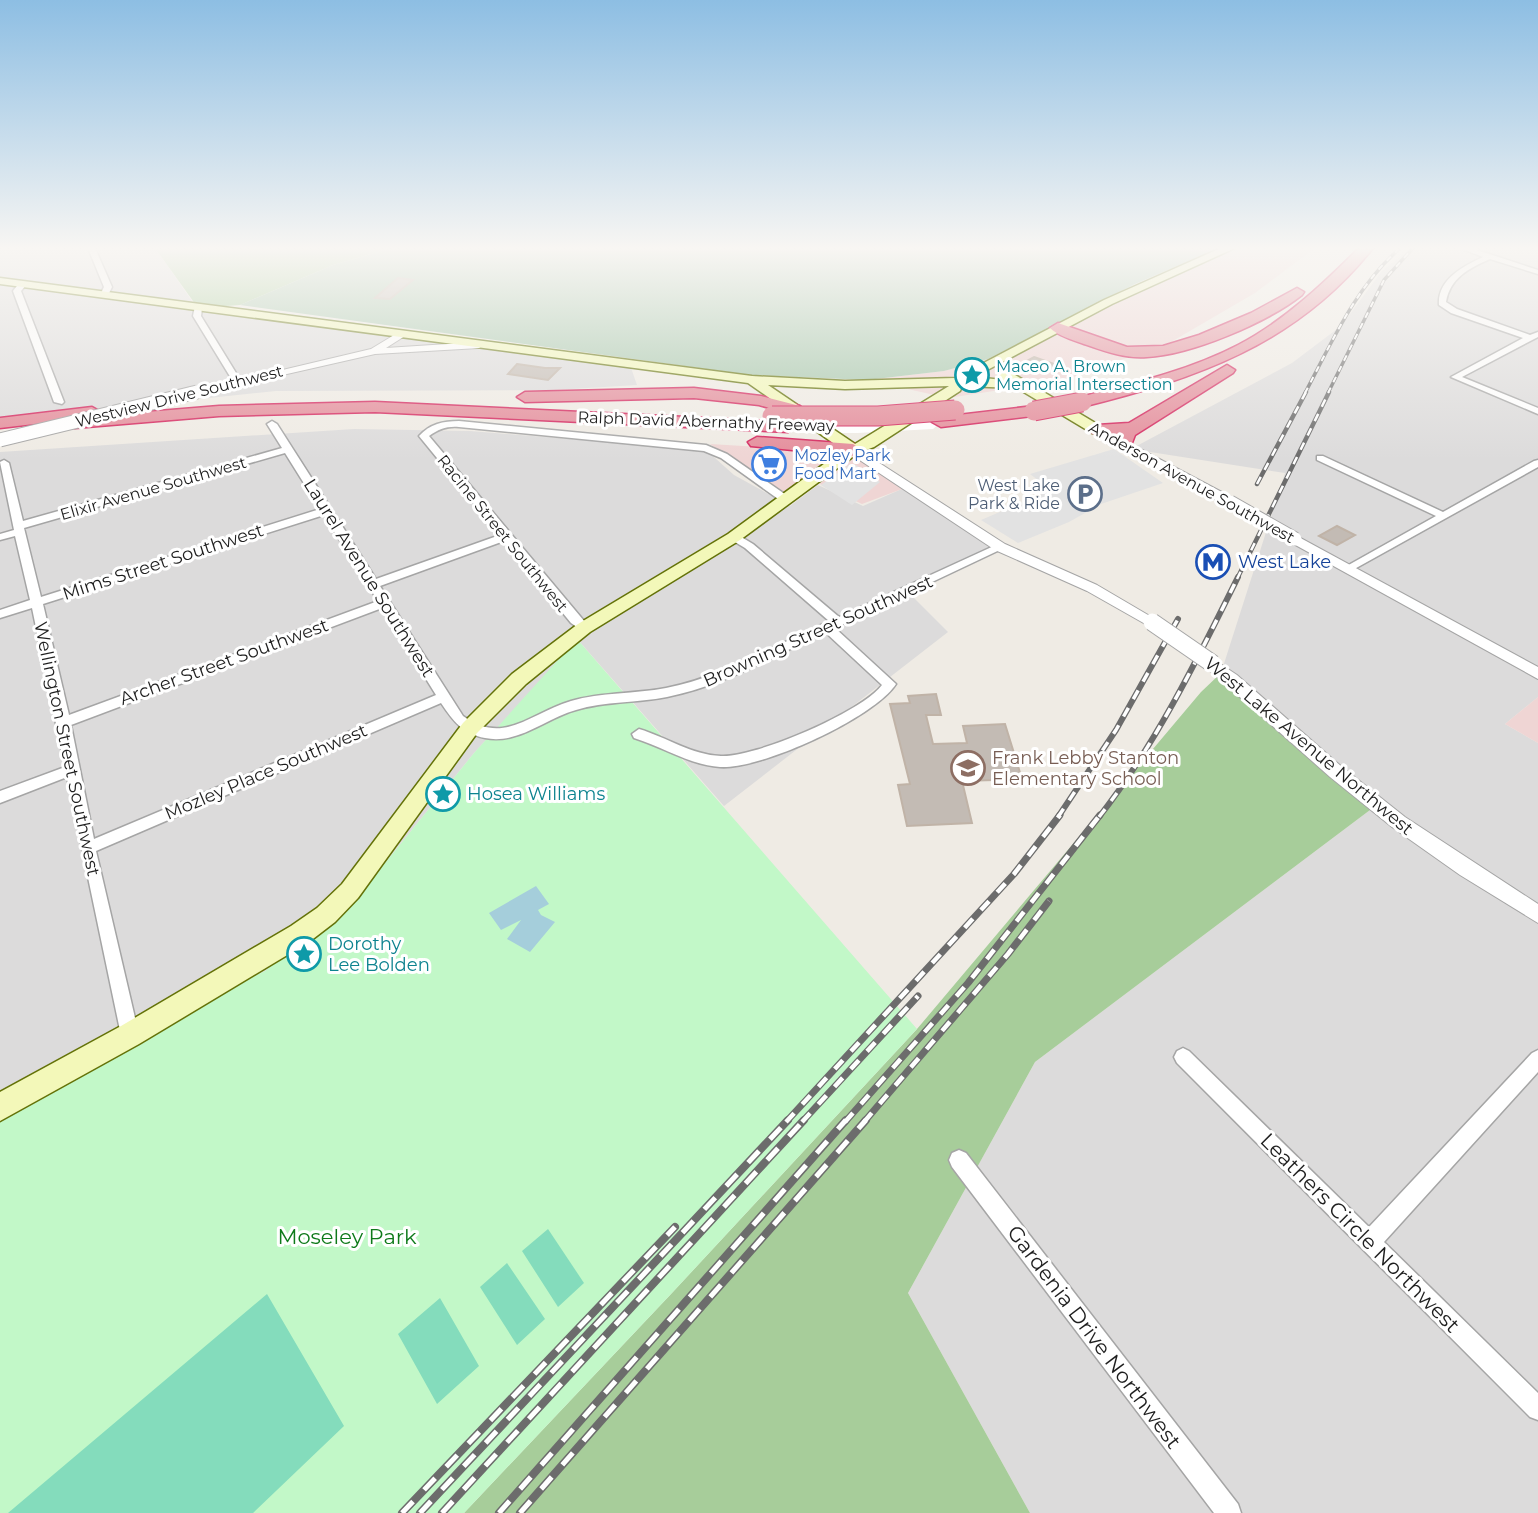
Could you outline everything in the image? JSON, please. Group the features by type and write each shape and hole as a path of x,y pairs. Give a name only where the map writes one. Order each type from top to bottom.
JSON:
{"highway":[{"path":"1058,328 1091,343 1115,350 1166,352 1191,345 1251,319"},
{"name":"Ralph David Abernathy Freeway","path":"1074,398 1199,355 1263,319"},
{"name":"Ralph David Abernathy Freeway","path":"0,433 132,418 281,408 375,407 523,414 791,418 948,416 1153,384 1227,356 1270,332 1288,319"},
{"path":"1124,444 1126,434 1133,428 1290,330 1303,319"},
{"path":"454,400 697,391 749,396 791,418"},
{"name":"Ralph David Abernathy Freeway","path":"0,423 115,410 333,398 454,400 772,416 948,416"},
{"path":"523,414 606,427 853,450"},
{"path":"1097,430 1133,428"},
{"path":"798,445 818,458 824,471"}],"main road":[{"path":"282,319 403,334 438,343 479,345 752,380 877,385 956,382"},
{"path":"827,432 853,450 873,446 1077,319"},
{"name":"Anderson Avenue Southwest","path":"986,374 998,371 1027,402 1097,430"},
{"path":"853,450 858,441 870,431 938,386 986,374"},
{"path":"877,385 986,374"},
{"name":"Anderson Avenue Southwest","path":"986,374 1013,385 1027,402"},
{"path":"752,380 791,418 827,432 846,436 870,431"},
{"path":"0,1107 130,1035 300,934 326,915 350,891 470,728 519,679 584,628 734,537 853,450 869,444 955,388 956,382"},
{"path":"877,385 906,391 909,405"}],"street":[{"path":"27,319 59,402"},
{"path":"199,319 237,381"},
{"path":"1476,319 1534,336"},
{"name":"Westview Drive Southwest","path":"0,440 358,354 382,347 403,334"},
{"path":"1534,336 1454,377 1538,411"},
{"name":"Westview Drive Southwest","path":"358,354 438,343"},
{"name":"Laurel Avenue Southwest","path":"272,424 443,696 458,719 470,728"},
{"name":"Racine Street Southwest","path":"584,628 575,621 424,436 442,425 459,424 686,444 714,450 785,499"},
{"name":"Anderson Avenue Southwest","path":"1097,430 1538,674"},
{"name":"Elixir Avenue Southwest","path":"0,537 288,449"},
{"name":"West Lake Avenue Northwest","path":"853,450 1000,547 1092,588 1152,622 1213,664 1405,828 1486,883 1538,914"},
{"path":"1320,458 1444,516"},
{"name":"Wellington Street Southwest","path":"4,463 64,722 88,848 130,1035"},
{"path":"1349,569 1538,463"},
{"name":"Mims Street Southwest","path":"0,614 327,510"},
{"path":"373,584 506,537"},
{"path":"639,734 663,740 700,758 734,761 754,757 809,735 872,702 887,691 889,684 833,625 749,546 734,537"},
{"name":"Browning Street Southwest","path":"470,728 487,734 508,734 574,705 666,693 705,683 1000,547"},
{"name":"Archer Street Southwest","path":"64,722 385,603"},
{"name":"Mozley Place Southwest","path":"88,848 443,696"},
{"path":"0,797 72,770"},
{"name":"Leathers Circle Northwest","path":"1183,1058 1538,1409"},
{"path":"1369,1242 1538,1059"},
{"name":"Gardenia Drive Northwest","path":"958,1160 1229,1513"}],"shaded area":[{"path":"0,319 298,319 630,365 637,385 555,390 276,391 0,424"},
{"path":"1075,319 1211,319 1171,342 1065,380 948,398 867,380 944,371 988,359"},
{"path":"1347,319 1538,319 1538,697 1505,724 1538,743 1538,1513 1030,1513 908,1293 1035,1062 1378,804 1221,673 1285,473 1131,449 1292,363 1341,326"},
{"path":"354,429 470,431 706,450 734,475 790,506 818,485 863,506 904,488 1002,545 907,591 948,632 724,806 578,640 474,753 373,878 265,971 186,1007 0,1118 0,452"},
{"path":"710,444 854,455 902,489 862,504 818,483 794,500 778,493"},
{"name":"West Lake Park & Ride","path":"1114,449 1163,483 1101,504 1069,522 1018,543 981,520 1051,490 1030,474"},
{"path":"850,464 856,465 880,482 852,505 821,485"},
{"path":"1538,697 1538,743 1505,724"}],"green space":[{"path":"339,319 1067,319 988,359 944,371 867,380 750,375"},
{"name":"Moseley Park","path":"577,639 917,1029 464,1513 0,1513 0,1118 186,1007 265,971 373,878 474,753"},
{"path":"1221,673 1378,804 1035,1062 908,1293 1030,1513 464,1513 917,1029 1201,692"},
{"path":"548,1229 584,1283 558,1307 522,1251"},
{"path":"507,1263 545,1319 517,1345 480,1287"},
{"path":"267,1294 344,1426 253,1513 8,1513"},
{"path":"440,1298 479,1366 437,1404 398,1334"}],"water":[{"path":"536,886 549,904 538,910 541,915 555,922 530,952 507,939 521,920 501,930 489,913"}],"pier":[{"path":"962,404 933,429 857,433 797,433 763,410 855,410"}],"building":[{"path":"1034,357 1057,365 1047,372 1023,363"},
{"path":"517,364 560,368 548,380 508,374"},
{"path":"1337,526 1355,535 1337,545 1319,536"},
{"name":"Frank Lebby Stanton Elementary School","path":"936,694 941,715 926,715 933,744 967,743 963,726 1005,724 1022,779 962,781 972,823 907,826 898,785 910,784 890,704 910,703 908,696"}],"railway":[{"path":"1305,393 1345,319"},
{"path":"1328,393 1365,319"},
{"path":"1257,484 1306,392"},
{"path":"1237,578 1329,392"},
{"path":"1099,817 1157,731 1237,578"},
{"path":"1058,817 1116,730 1178,619"},
{"path":"786,1122 1014,874 1060,815"},
{"path":"845,1122 968,983 1100,815"},
{"path":"864,1122 1008,954 1049,901"},
{"path":"802,1122 918,996"},
{"path":"420,1513 788,1120"},
{"path":"442,1513 804,1120"},
{"path":"499,1513 846,1120"},
{"path":"520,1513 866,1120"},
{"path":"402,1513 675,1227"}],"place":[{"name":"Maceo A. Brown Memorial Intersection","path":"972,375"},
{"name":"Mozley Park Food Mart","path":"769,464"},
{"name":"West Lake Park & Ride","path":"1085,494"},
{"name":"West Lake","path":"1213,562"},
{"name":"Frank Lebby Stanton Elementary School","path":"968,768"},
{"name":"Hosea Williams","path":"443,794"},
{"name":"Dorothy Lee Bolden","path":"304,954"}]}
